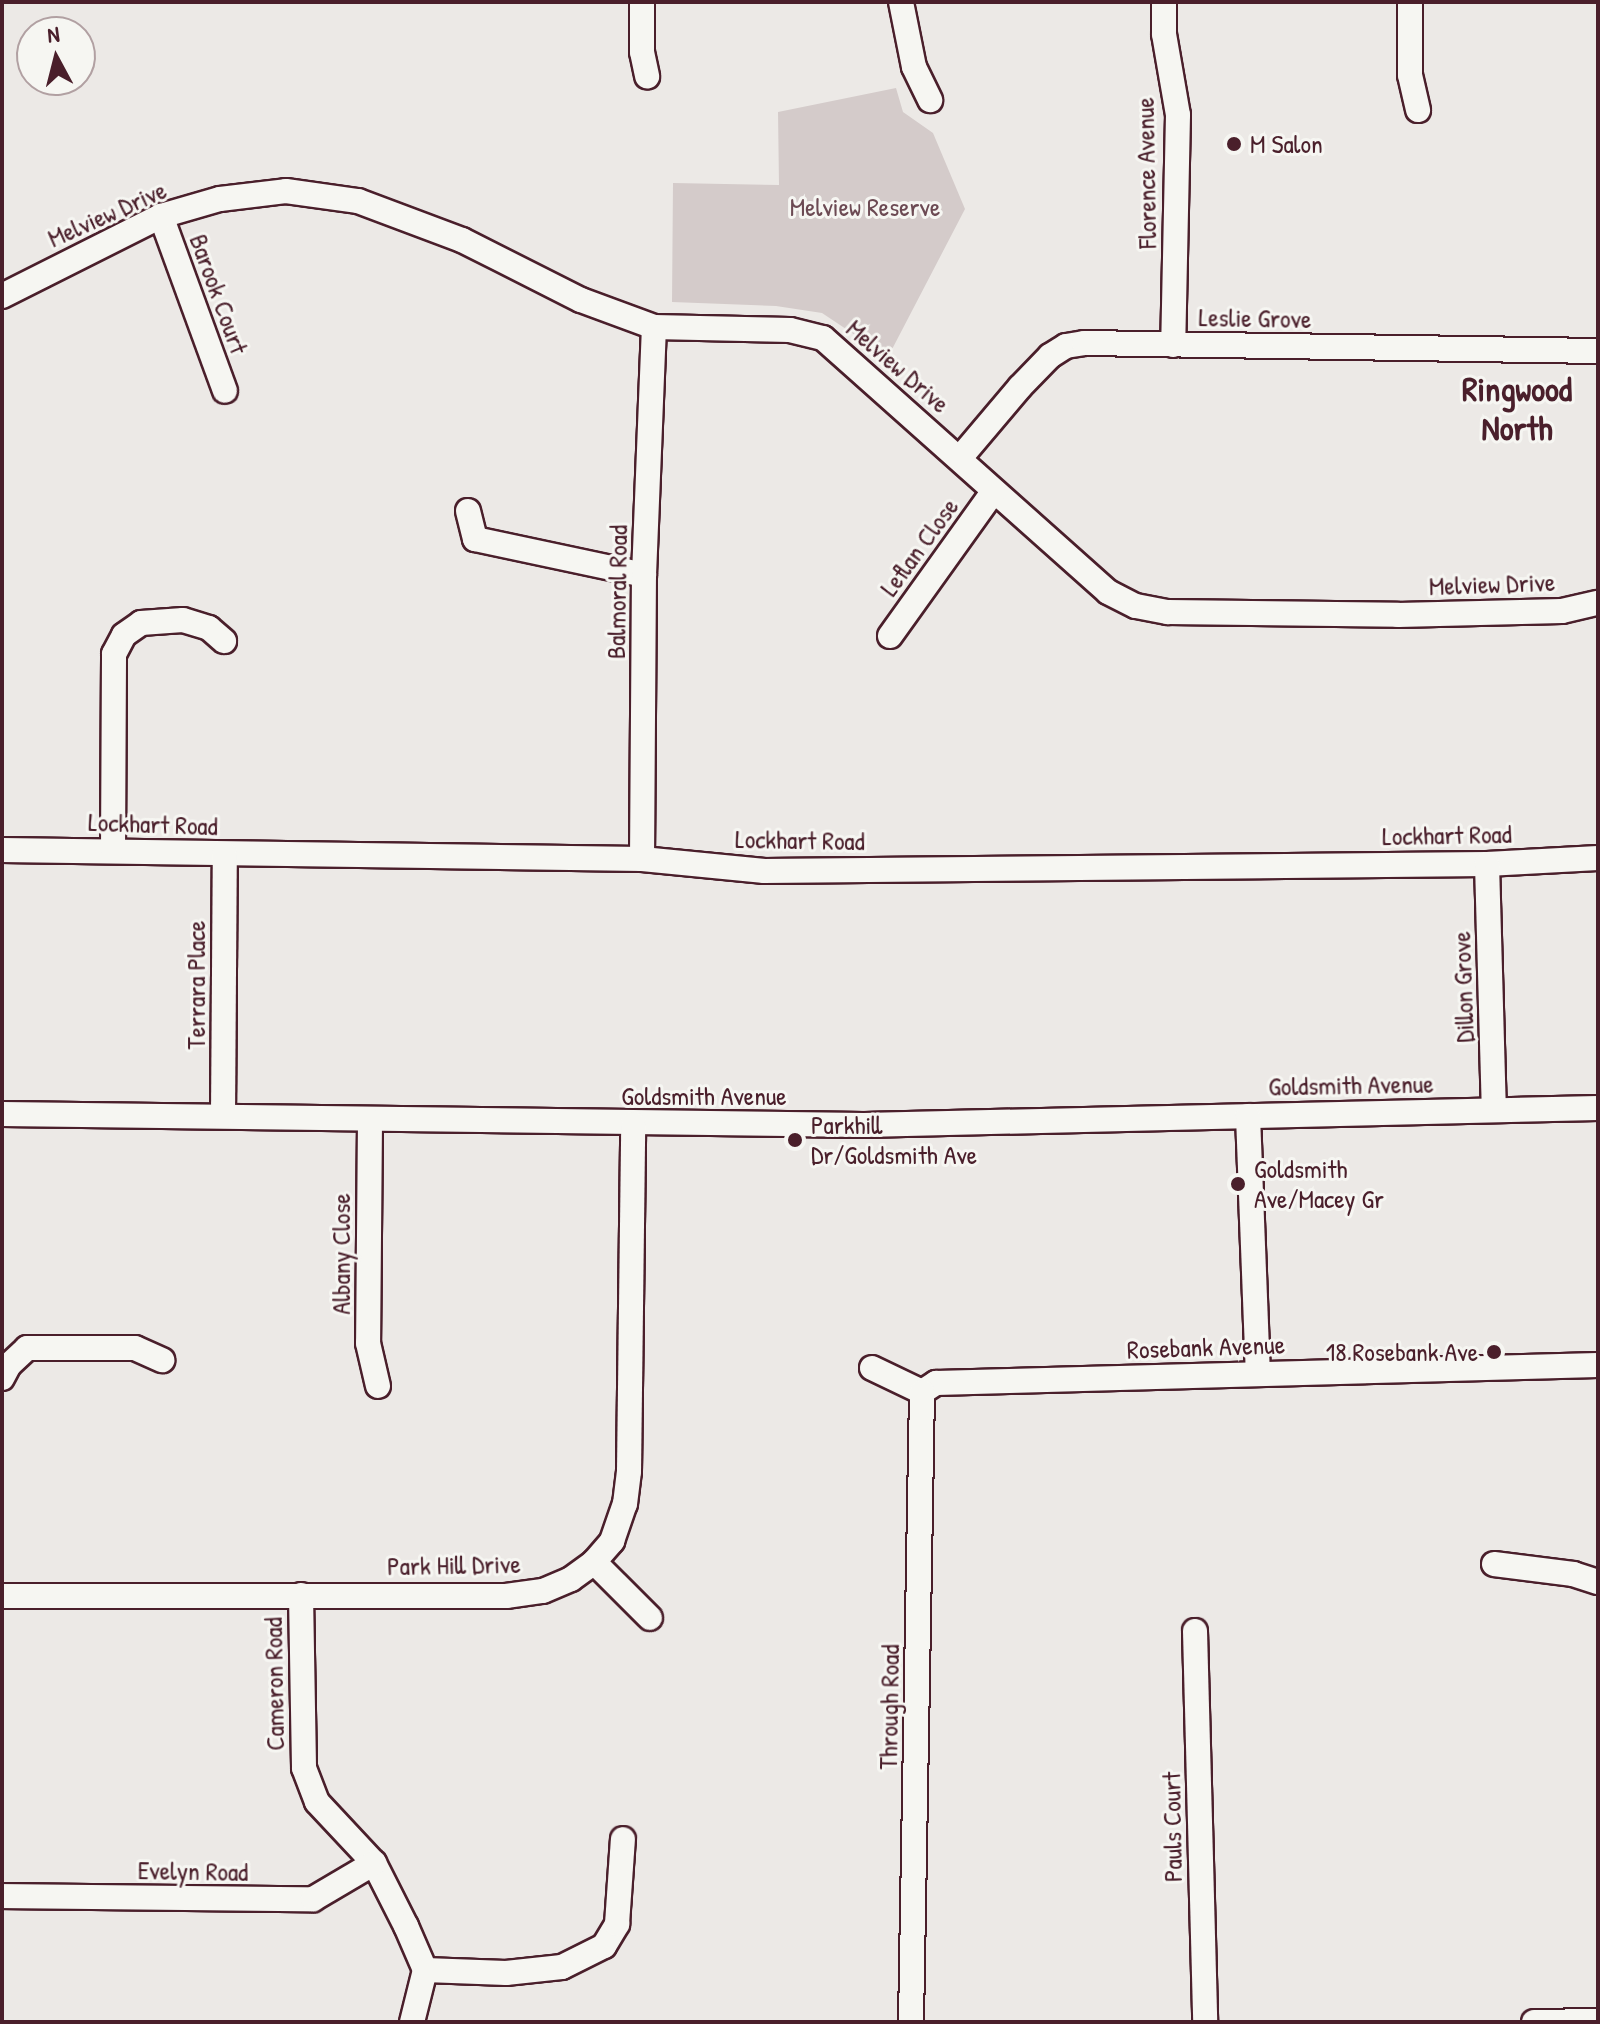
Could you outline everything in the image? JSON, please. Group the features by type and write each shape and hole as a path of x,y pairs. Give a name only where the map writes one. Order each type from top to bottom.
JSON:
{"street":[{"path":"642,2 642,52 647,76"},
{"path":"901,2 914,67 930,100"},
{"name":"Florence Avenue","path":"1164,2 1164,34 1178,115 1173,345"},
{"path":"1410,2 1410,75 1418,110"},
{"name":"Melview Drive","path":"2,296 161,216 220,199 286,191 358,201 462,240 581,300 654,327 790,330 823,338 1108,592 1136,606 1168,612 1428,614 1562,611 1598,603"},
{"name":"Barook Court","path":"161,216 225,391"},
{"name":"Balmoral Road","path":"642,859 644,575 654,327"},
{"name":"Leslie Grove","path":"960,458 1020,387 1050,356 1066,346 1598,351"},
{"name":"Leflan Close","path":"890,636 994,491"},
{"path":"468,511 475,539 644,575"},
{"path":"113,850 114,654 124,635 141,623 183,620 209,628 224,641"},
{"name":"Lockhart Road","path":"2,850 642,859 764,871 1487,864 1598,858"},
{"name":"Terrara Place","path":"223,1116 225,854"},
{"name":"Dillon Grove","path":"1487,864 1494,1110"},
{"name":"Goldsmith Avenue","path":"2,1114 864,1125 1598,1108"},
{"path":"1248,1116 1258,1374"},
{"name":"Albany Close","path":"370,1121 368,1343 378,1386"},
{"name":"Park Hill Drive","path":"2,1596 175,1599 301,1595 506,1596 543,1591 571,1579 594,1562 612,1541 625,1504 629,1471 633,1124"},
{"path":"2,1378 9,1365 27,1348 135,1348 162,1360"},
{"name":"Rosebank Avenue","path":"922,1392 936,1383 1598,1365"},
{"path":"872,1368 922,1392"},
{"name":"Through Road","path":"911,2022 922,1392"},
{"path":"594,1562 650,1618"},
{"path":"1494,1564 1573,1574 1598,1582"},
{"name":"Cameron Road","path":"301,1595 304,1768 317,1802 374,1863 425,1970"},
{"name":"Pauls Court","path":"1195,1631 1205,2022"},
{"path":"412,2022 425,1970 506,1973 562,1967 604,1946 617,1924 623,1839"},
{"name":"Evelyn Road","path":"2,1896 313,1899 374,1863"},
{"path":"1534,2022 1598,2021"}],"green space":[{"name":"Melview Reserve","path":"896,88 903,112 933,133 965,209 888,357 822,313 776,306 672,302 673,183 779,185 778,112"}],"place":[{"name":"M Salon","path":"1234,144"},
{"name":"Parkhill Dr/Goldsmith Ave","path":"795,1140"},
{"name":"Goldsmith Ave/Macey Gr","path":"1238,1184"},
{"name":"18 Rosebank Ave","path":"1494,1352"}],"district":[{"name":"Ringwood North","path":"1517,408"}]}
